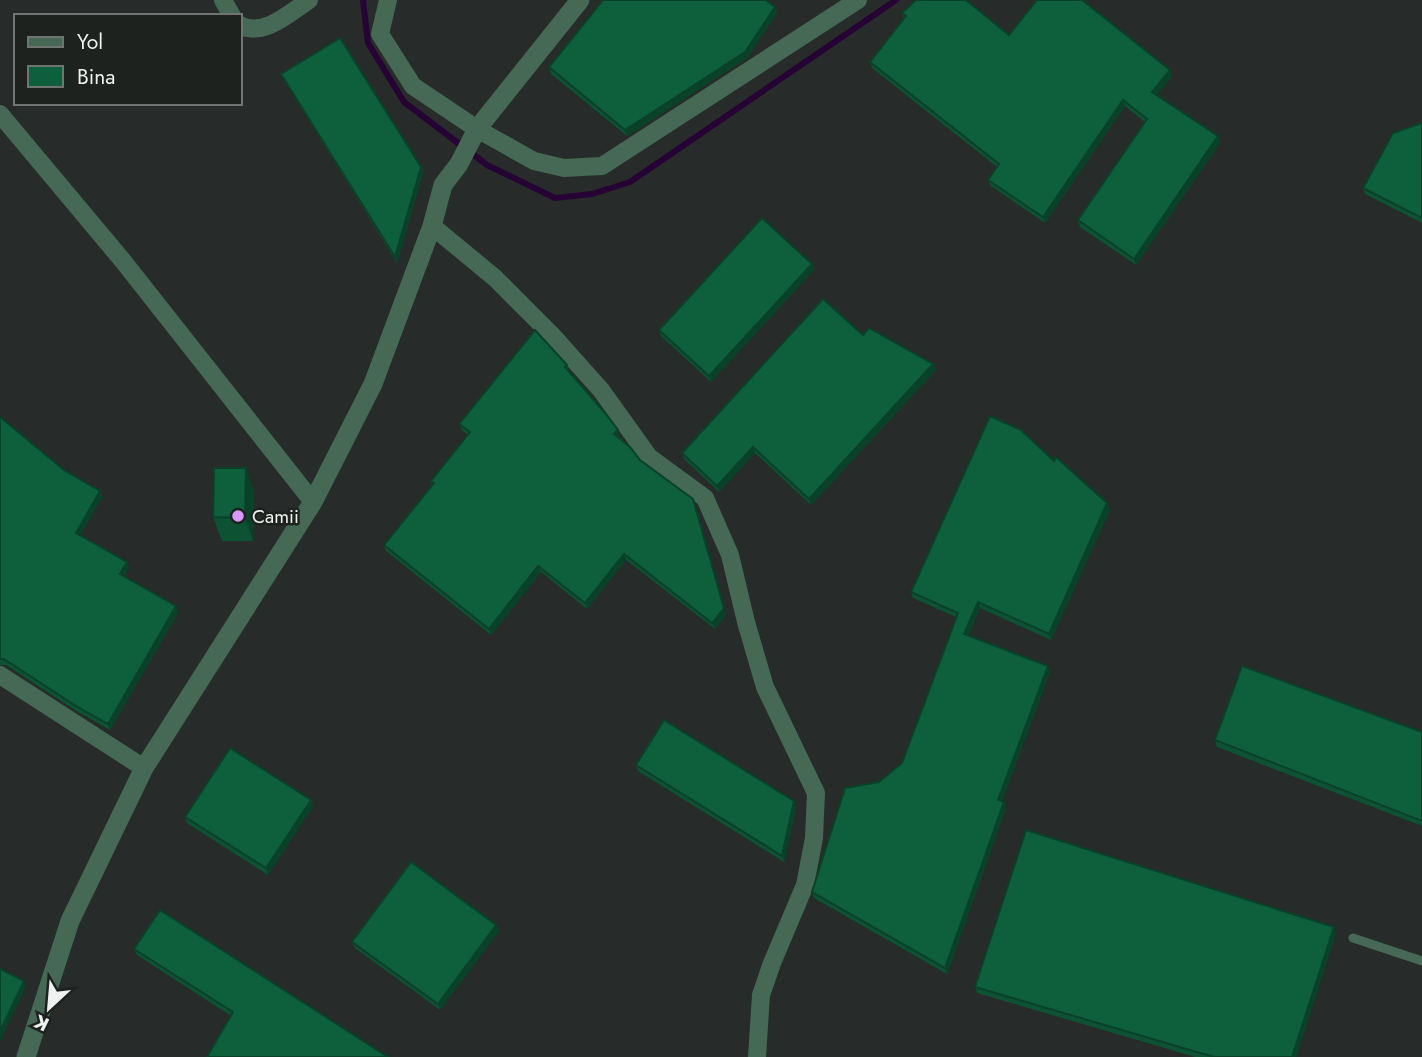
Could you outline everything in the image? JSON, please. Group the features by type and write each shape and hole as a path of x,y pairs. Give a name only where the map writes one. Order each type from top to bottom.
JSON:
{"street":[{"path":"242,26 248,30 260,30 309,0"},
{"path":"388,0 380,34 413,86 475,134 534,161 564,168 602,166 858,0"},
{"path":"26,1057 70,921 144,768 313,502 373,384 432,226 443,185 459,164 475,134 580,0"},
{"path":"0,114 123,261 313,502"},
{"path":"432,226 495,278 551,334 601,390 649,457 705,498 730,555 765,687 816,793 814,838 805,885 761,995 757,1057"},
{"path":"0,676 144,768"}],"lane":[{"path":"1353,938 1422,961"}],"building":[{"path":"603,0 766,0 775,7 745,52 625,130 549,67"},
{"path":"916,0 966,0 1009,35 1037,0 1082,0 1170,70 1152,92 1218,136 1134,259 1078,220 1147,119 1123,100 1043,217 988,180 999,164 870,62 906,16 902,13"},
{"path":"340,38 421,167 395,257 281,74"},
{"path":"1422,123 1422,218 1363,188 1393,133"},
{"path":"762,218 812,264 709,376 659,330"},
{"path":"823,299 863,335 869,328 933,364 809,499 753,447 717,486 682,453"},
{"path":"535,330 567,365 565,367 618,430 614,434 630,447 640,460 693,499 724,608 712,623 624,554 585,603 538,566 489,629 384,545 434,483 431,481 470,432 459,424"},
{"path":"990,416 1021,430 1054,461 1056,457 1107,503 1049,634 978,602 964,634 1048,666 998,800 1004,802 945,968 812,892 845,788 879,782 902,763 958,613 911,592"},
{"path":"0,417 64,470 100,491 76,533 127,562 120,574 176,606 108,724 0,659"},
{"path":"214,468 246,468 245,518 213,517"},
{"path":"1242,666 1422,732 1422,821 1215,740"},
{"path":"664,720 794,801 782,856 636,765"},
{"path":"230,748 311,800 266,868 185,817"},
{"path":"1026,830 1334,927 1292,1057 1214,1057 975,987"},
{"path":"411,862 496,925 438,1004 352,942"},
{"path":"160,910 388,1057 207,1057 233,1012 134,949"},
{"path":"0,969 24,981 0,1031"}],"waterway":[{"path":"363,0 368,43 404,102 487,165 555,198 592,194 630,182 896,0"}],"place":[{"name":"Camii","path":"238,516"}]}
